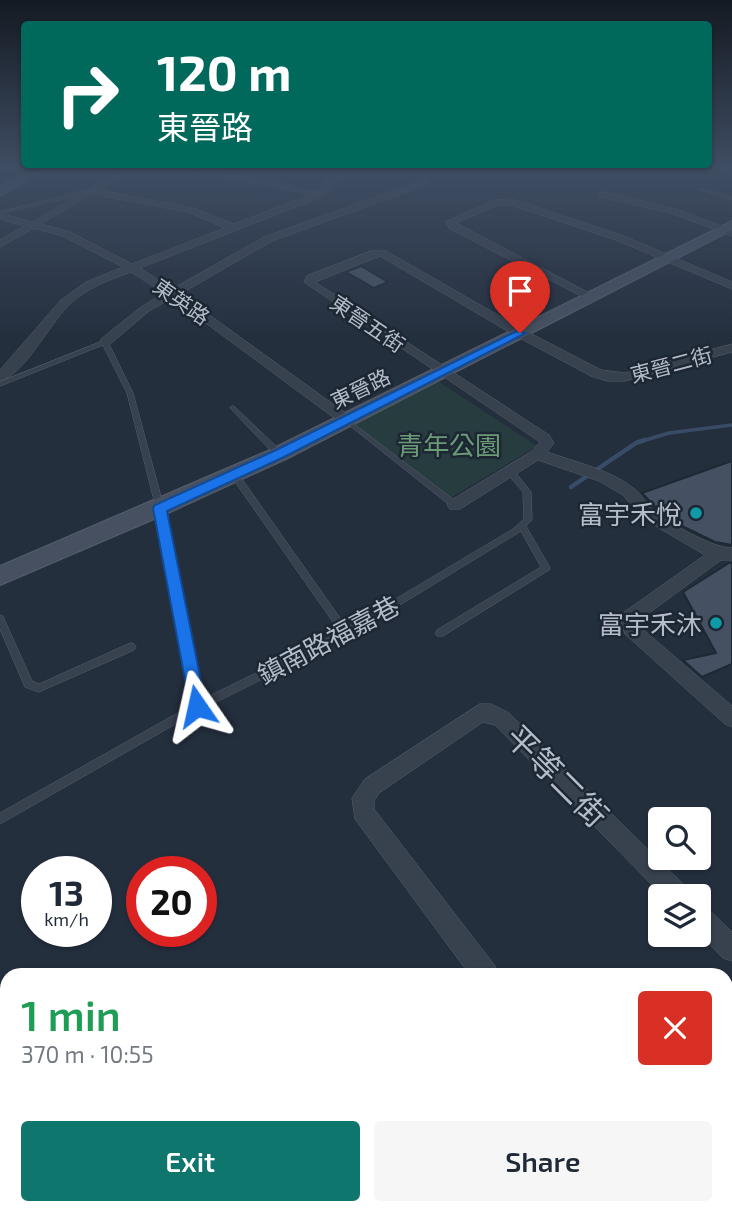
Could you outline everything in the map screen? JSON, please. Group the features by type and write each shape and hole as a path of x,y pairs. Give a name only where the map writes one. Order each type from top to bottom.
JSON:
{"street":[{"path":"0,244 32,225"},
{"name":"東英路","path":"35,225 88,243 132,268 173,294 346,421"},
{"path":"227,225 235,228"},
{"path":"0,377 13,366 65,302 90,284 243,225"},
{"path":"105,342 145,309 268,239 308,225"},
{"path":"452,225 589,297"},
{"path":"583,225 732,286"},
{"name":"東晉路","path":"0,576 279,454 444,373 663,259 730,229"},
{"name":"東晉二街","path":"349,262 382,253 520,333 607,377 625,377 732,348"},
{"name":"東晉五街","path":"349,262 311,278 309,282 544,438 547,443 537,454"},
{"path":"455,505 537,454 604,477 628,491 648,514 663,524 725,554"},
{"path":"725,554 629,618 631,629 732,718"},
{"name":"平等二街","path":"481,968 363,812 363,798 372,786 480,713 491,713 502,719 667,884"},
{"path":"711,928 732,948"}],"lane":[{"path":"0,384 105,342 130,393 160,508 197,706"},
{"path":"233,408 279,454"},
{"path":"346,421 455,505"},
{"path":"440,634 546,568 522,526 528,520 527,492 509,470"},
{"path":"234,474 346,633"},
{"name":"鎮南路福嘉巷","path":"0,819 197,706 346,633 522,526"},
{"path":"0,619 28,684 39,688 131,647"}],"green space":[{"name":"青年公園","path":"436,380 537,446 447,500 348,424"}],"building":[{"path":"361,266 388,282 374,288 346,272"},
{"name":"富宇禾悅","path":"732,461 732,545 715,542 682,526 661,513 642,493"},
{"name":"富宇禾沐","path":"732,563 732,664 702,677 683,660 716,653 683,592"}],"waterway":[{"path":"639,442 669,433 732,425"},
{"path":"639,442 645,440"},
{"path":"571,487 639,442"}],"place":[{"name":"富宇禾悅","path":"696,513"},
{"name":"富宇禾沐","path":"716,623"}],"route":[{"path":"197,706 160,508 279,454 520,333"}]}
